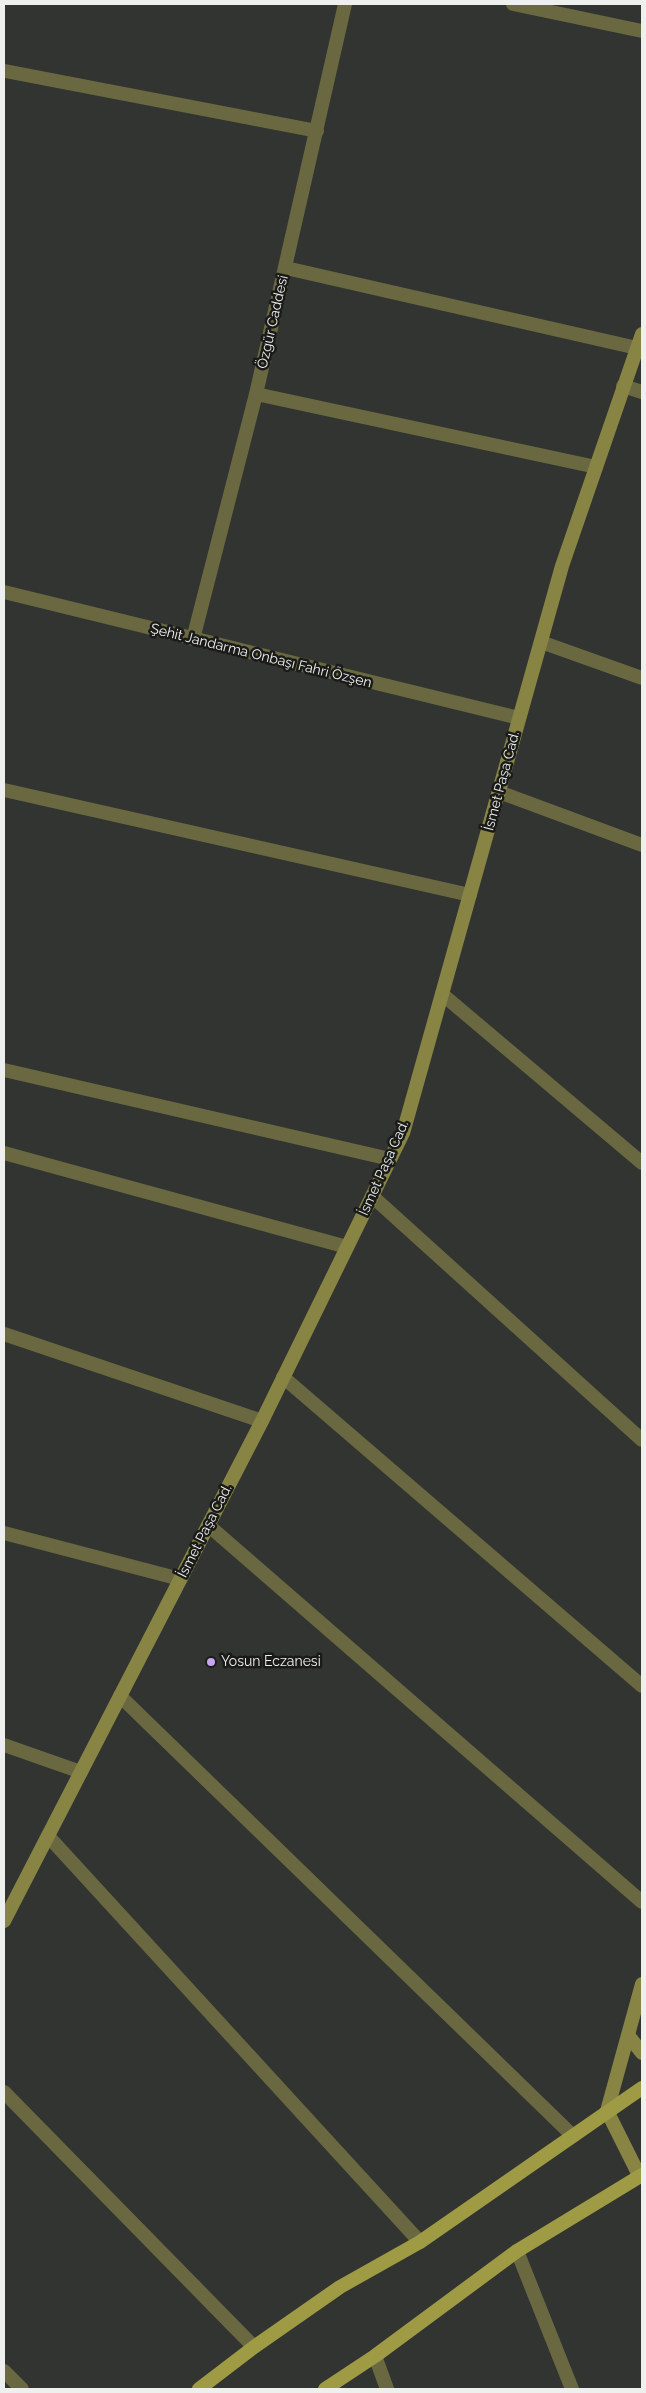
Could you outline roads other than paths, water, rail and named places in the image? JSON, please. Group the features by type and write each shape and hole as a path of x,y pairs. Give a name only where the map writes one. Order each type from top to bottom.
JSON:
{"main road":[{"name":"İsmet Paşa Cad.","path":"4,1920 262,1421 403,1133 562,566 642,334"},
{"path":"325,2389 375,2356 517,2251 641,2176 607,2111 642,1984"},
{"path":"628,2035 642,2053"},
{"path":"199,2389 254,2346 340,2287 420,2242 642,2088"}],"street":[{"name":"Özgür Caddesi","path":"193,639 256,394 345,4"},
{"path":"513,4 642,31"},
{"path":"5,71 317,131"},
{"path":"286,268 637,348"},
{"path":"623,386 642,392"},
{"path":"256,394 596,467"},
{"name":"Şehit Jandarma Onbaşı Fahri Özşen","path":"4,592 519,718"},
{"path":"540,642 642,678"},
{"path":"4,790 470,894"},
{"path":"499,792 642,845"},
{"path":"442,994 642,1163"},
{"path":"4,1070 390,1159"},
{"path":"4,1153 347,1248"},
{"path":"372,1196 642,1440"},
{"path":"4,1334 262,1421"},
{"path":"283,1377 642,1686"},
{"path":"208,1525 642,1902"},
{"path":"4,1533 180,1579"},
{"path":"120,1696 573,2136"},
{"path":"4,1745 81,1772"},
{"path":"48,1836 420,2242"},
{"path":"4,2092 254,2346"},
{"path":"517,2251 572,2389"},
{"path":"375,2356 387,2389"},
{"path":"4,2371 22,2389"}],"place":[{"name":"Yosun Eczanesi","path":"211,1662"}]}
